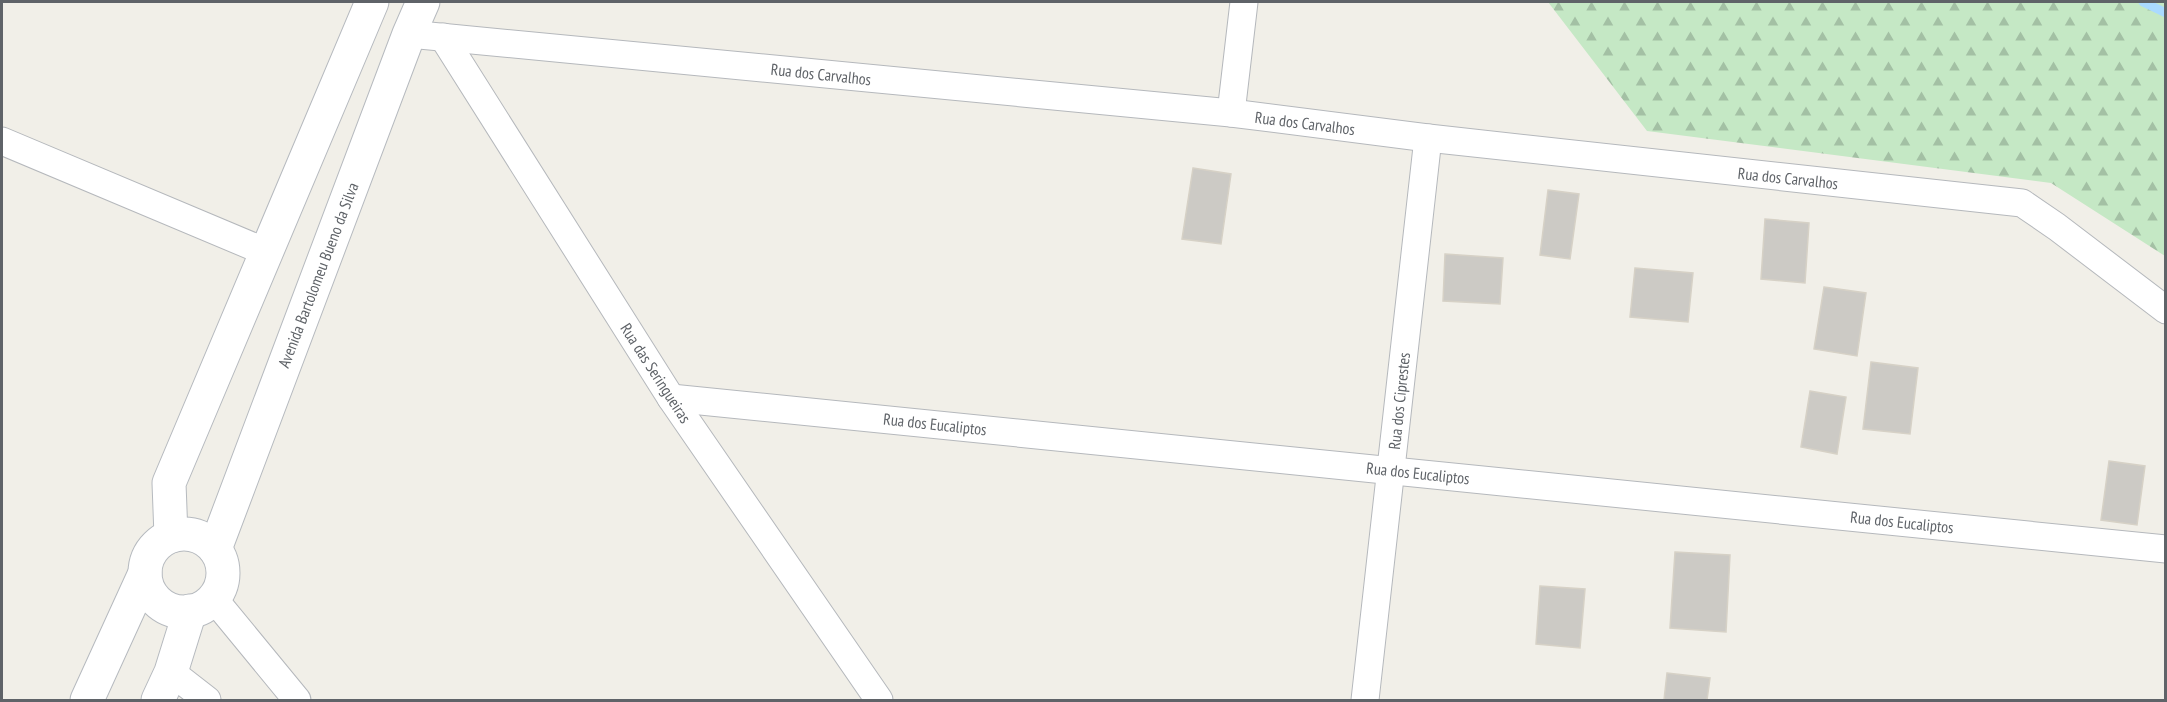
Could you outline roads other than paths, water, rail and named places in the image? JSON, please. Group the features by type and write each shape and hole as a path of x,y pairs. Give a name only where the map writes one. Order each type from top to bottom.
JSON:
{"street":[{"path":"171,536 169,483 372,2"},
{"name":"Avenida Bartolomeu Bueno da Silva","path":"215,549 423,2"},
{"path":"1232,113 1244,2"},
{"name":"Rua dos Carvalhos","path":"409,34 1232,113 1428,138 2022,203 2166,310"},
{"name":"Rua das Seringueiras","path":"444,37 671,398 879,700"},
{"name":"Rua dos Ciprestes","path":"1365,700 1428,138"},
{"path":"2,141 266,252"},
{"name":"Rua dos Eucaliptos","path":"671,398 2166,549"},
{"path":"87,700 145,573 152,550 160,541 183,533 206,540 215,549 221,561 223,574 221,587 202,605 165,686 207,700"},
{"path":"145,573 147,586 159,602 177,611 202,605"},
{"path":"202,605 297,700"}],"waterway":[{"path":"2143,2 2166,13"}]}
